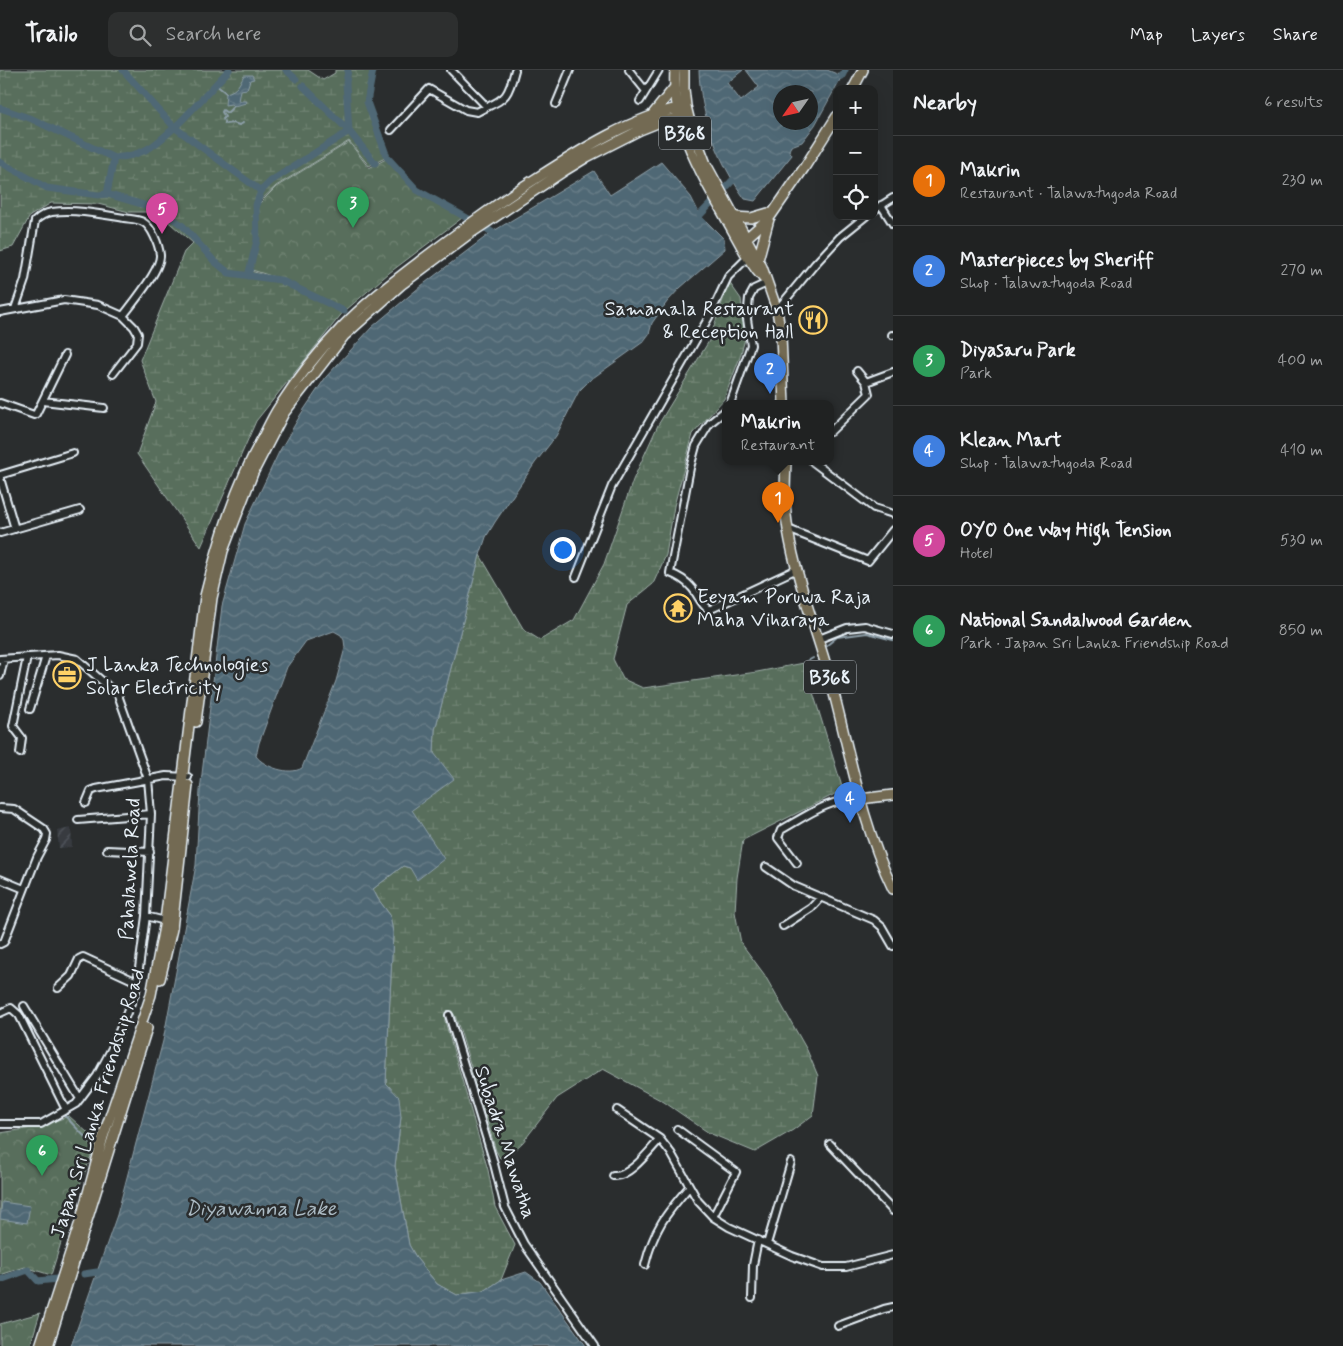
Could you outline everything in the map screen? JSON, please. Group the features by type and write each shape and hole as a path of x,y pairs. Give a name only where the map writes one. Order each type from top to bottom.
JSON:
{"main road":[{"name":"B368","path":"675,70 674,88 706,175"},
{"name":"B368","path":"684,70 683,112 686,137 741,238 758,260 777,310 781,336 784,400"},
{"path":"855,85 863,70"},
{"path":"652,116 674,88"},
{"name":"Japan Sri Lanka Friendship Road","path":"485,218 510,196 586,148 617,131 652,116 683,112"},
{"name":"Japan Sri Lanka Friendship Road","path":"40,1346 81,1219 102,1137 152,995 165,921 185,777 205,596 218,546 237,489 257,447 278,408 315,359 342,328 371,300 485,218 587,157 683,112"},
{"path":"660,122 686,137"},
{"path":"741,238 769,215 778,204 833,122"},
{"name":"B368","path":"722,205 734,217 748,257 767,284"},
{"path":"734,217 751,218 769,215"},
{"path":"758,260 769,215"},
{"name":"B368","path":"786,465 784,490 788,529 797,569 819,639 860,798 876,850 893,889"},
{"name":"Japan Sri Lanka Friendship Road","path":"48,1346 156,997 172,929 183,836 185,777"},
{"path":"860,798 893,795"}],"street":[{"path":"451,70 486,106"},
{"path":"391,130 428,89 466,110 477,112 486,106 495,105 505,98 511,89 515,70"},
{"path":"556,104 570,70"},
{"path":"629,70 645,90"},
{"path":"640,101 657,71"},
{"path":"878,207 893,198"},
{"path":"881,205 893,224"},
{"path":"15,309 25,280 35,220 51,212 90,212 142,222 150,228 158,246 159,263 145,287 123,316"},
{"path":"777,310 840,237 861,220"},
{"path":"576,577 612,486 709,317 728,277 748,257"},
{"path":"731,400 751,345 747,320 749,298 754,289 767,284"},
{"path":"0,312 64,300 98,305 123,316 138,334 137,344 113,374"},
{"path":"0,403 34,415 38,413 65,355"},
{"path":"834,428 869,394 866,382 857,371"},
{"path":"866,382 893,372"},
{"path":"43,401 104,408"},
{"path":"722,413 710,423 696,446 670,573 680,577 692,587 703,606 709,610 797,569"},
{"path":"15,529 0,476 73,453"},
{"path":"817,465 874,508 893,514"},
{"path":"0,533 80,510"},
{"path":"788,529 868,561 893,530"},
{"path":"819,639 847,628 865,626 893,634"},
{"name":"Pahalawela Road","path":"0,1124 41,1124 76,1104 97,1076 112,1048 136,991 146,916 151,814 148,779 118,695 77,659 58,655 2,659"},
{"path":"30,709 46,656"},
{"path":"20,753 22,738 13,726 26,657"},
{"path":"0,676 2,659"},
{"name":"Pahalawela Road","path":"148,779 166,776 185,777"},
{"path":"86,803 91,791 96,788 148,779"},
{"path":"797,863 778,838 781,830 827,804 848,798 860,798"},
{"path":"0,808 14,809 44,828 47,834 4,942 0,944"},
{"path":"78,820 151,814"},
{"path":"106,850 150,852"},
{"path":"766,867 794,886 874,920 882,927 893,946"},
{"path":"0,879 24,889"},
{"path":"783,926 811,908 821,897"},
{"path":"146,916 165,921"},
{"path":"58,988 70,976 83,957 137,982"},
{"path":"24,1006 80,1098"},
{"path":"0,1013 11,1008 19,1015 66,1110"},
{"name":"Subadra Mawatha","path":"449,1015 493,1160 505,1207 524,1244 595,1346"},
{"path":"616,1110 660,1140 671,1153 698,1201 713,1217 729,1227 792,1256 823,1267 846,1267 893,1254"},
{"path":"676,1129 736,1172 713,1217"},
{"path":"613,1176 618,1177 626,1173 660,1140"},
{"path":"830,1144 893,1211"},
{"path":"767,1244 791,1162"},
{"path":"645,1265 651,1242 663,1218 690,1187"},
{"path":"752,1298 752,1265 758,1240"},
{"path":"838,1326 893,1307"}],"shaded area":[{"path":"71,828 72,847 59,848 57,831"}],"green space":[{"path":"0,70 308,70 323,80 335,73 335,70 373,70 367,102 387,157 369,166 349,141 276,186 256,205 257,240 251,271 280,280 344,311 256,421 201,547 137,454 156,402 140,360 184,252 193,243 157,212 129,212 98,204 51,203 30,216 13,247 0,251"},
{"path":"349,142 369,168 386,159 416,192 462,218 389,273 346,310 281,279 252,270 258,240 257,206 276,187"},
{"path":"729,282 741,299 745,339 740,357 724,399 693,434 674,506 666,555 653,584 627,605 613,659 623,679 643,688 757,672 804,663 843,790 743,840 737,878 735,912 741,943 764,974 807,1050 818,1076 813,1115 793,1130 755,1152 709,1133 664,1102 603,1069 557,1098 523,1142 507,1157 500,1158 496,1151 460,1030 454,1014 449,1012 445,1015 445,1021 488,1170 495,1207 515,1245 501,1280 484,1291 457,1295 437,1284 417,1259 409,1245 395,1166 401,1117 390,1087 386,1083 393,933 390,915 373,889 403,866 410,868 412,810 434,753 435,730 480,555 524,630 540,640 574,620 604,564 633,480 658,425 709,341"},
{"path":"69,1116 97,1141 74,1200 51,1275 25,1267 0,1275 0,1133 39,1127"},
{"path":"40,1313 30,1346 0,1346 0,1324"}],"water":[{"path":"699,70 743,70 727,83 741,101 759,87 746,70 827,70 842,76 837,85 833,85 833,92 818,120 818,85 773,85 773,130 811,130 802,142 791,146 789,150 792,155 755,201 745,199 727,170 713,138 703,104"},
{"path":"244,75 252,75 254,79 250,80 247,89 240,90 238,101 247,101 246,103 234,106 231,104 225,105 226,93 236,88"},
{"name":"Diyawanna Lake","path":"661,162 691,197 700,215 724,239 725,249 680,288 667,302 652,323 649,334 643,342 590,380 579,391 556,436 535,463 486,537 435,730 434,753 454,779 412,810 444,859 417,880 410,868 403,866 373,889 390,915 393,933 386,1083 399,1097 401,1117 395,1166 409,1245 417,1259 437,1284 457,1295 484,1291 501,1280 526,1272 540,1282 586,1346 71,1346 117,1215 163,1041 196,865 200,791 222,606 245,524 279,452 301,414 326,377 372,327 421,286 492,232 594,171 610,195","holes":["334,631 341,635 345,648 336,681 302,768 284,771 265,764 256,756 287,667 306,641"]},
{"path":"2,1202 30,1206 27,1223 0,1219"}],"waterway":[{"path":"123,70 174,127 261,191"},
{"path":"0,108 32,119 114,158 123,157 147,149 162,139 229,70"},
{"path":"286,70 296,79"},
{"path":"248,276 257,240 256,205 261,191 271,181 349,131 346,83 348,70"},
{"path":"373,70 367,102 387,157 417,190 492,232"},
{"path":"842,76 845,70"},
{"path":"215,84 226,93"},
{"path":"303,86 349,131 375,163"},
{"path":"234,106 227,113 223,110 225,124 233,123 239,125 243,123"},
{"path":"107,194 114,158"},
{"path":"0,162 47,188 98,195 107,194 161,210 183,226 214,261 229,273 280,280 344,311"},
{"path":"700,215 732,181"},
{"path":"826,646 837,637 867,633 893,640"},
{"path":"804,663 813,658"},
{"path":"64,1115 90,1142"},
{"path":"0,1280 28,1270 38,1281 57,1279"},
{"path":"84,1274 97,1272"}],"place":[{"name":"Diyasaru Park","path":"353,228"},
{"name":"OYO One Way High Tension","path":"162,234"},
{"name":"Samanala Restaurant & Reception Hall","path":"813,320"},
{"name":"Masterpieces by Sheriff","path":"770,394"},
{"name":"Makrin","path":"778,523"},
{"name":"Eeyam Poruwa Raja Maha Viharaya","path":"678,608"},
{"name":"J Lanka Technologies Solar Electricity","path":"67,675"},
{"name":"Klean Mart","path":"850,823"},
{"name":"National Sandalwood Garden","path":"42,1176"}]}
